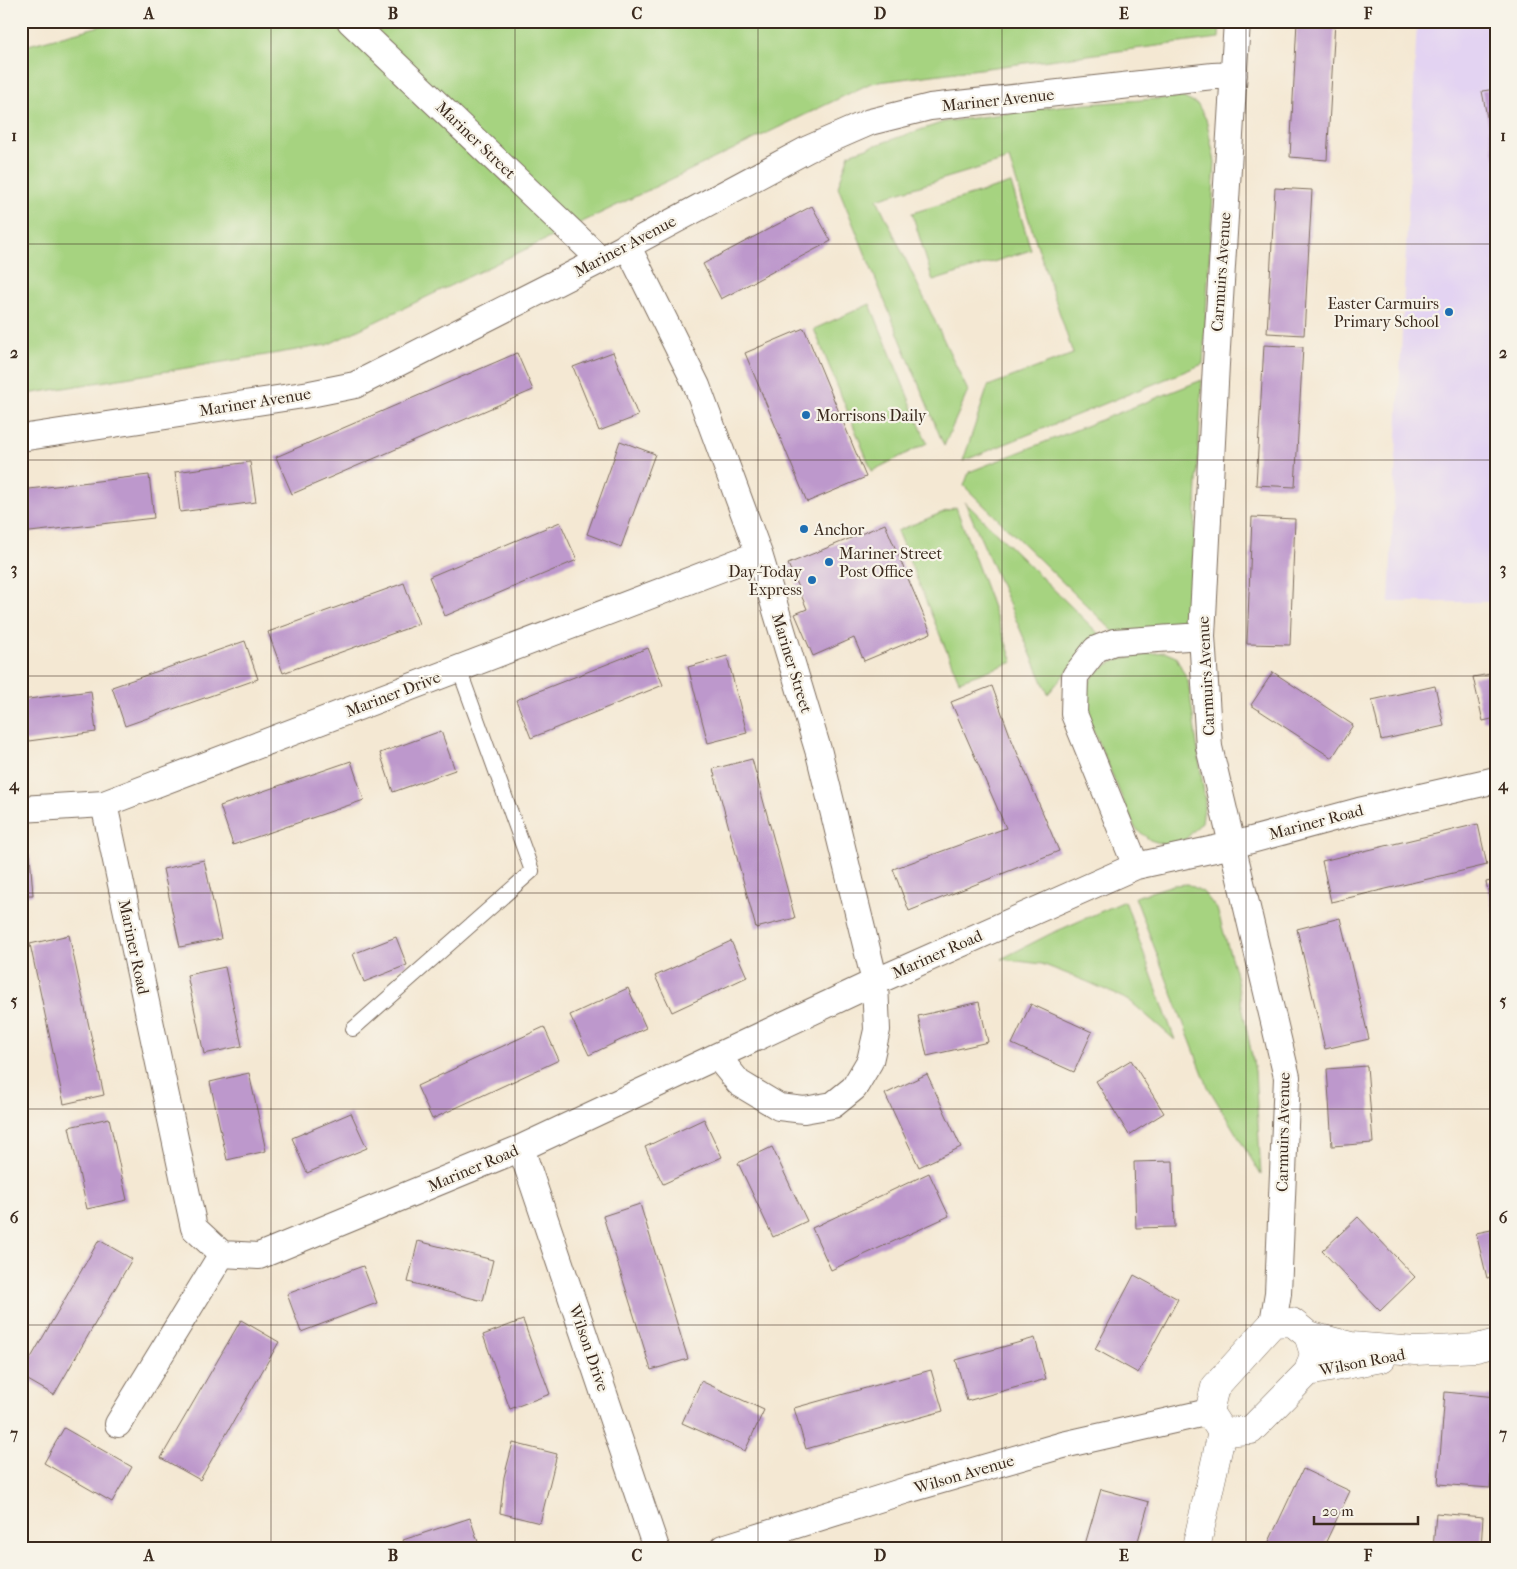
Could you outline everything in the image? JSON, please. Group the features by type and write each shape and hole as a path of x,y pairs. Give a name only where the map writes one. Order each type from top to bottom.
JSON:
{"street":[{"name":"Mariner Street","path":"350,21 601,260"},
{"name":"Carmuirs Avenue","path":"1237,21 1202,636 1209,747 1287,1076 1278,1293 1273,1323"},
{"name":"Mariner Avenue","path":"21,438 310,394 355,385 601,260 808,149 870,122 930,107 1234,75"},
{"name":"Mariner Street","path":"627,245 697,386 759,554 819,753 875,982"},
{"name":"Mariner Drive","path":"21,809 104,804 759,554"},
{"path":"1136,866 1074,714 1075,676 1096,649 1114,642 1202,636"},
{"name":"Mariner Road","path":"104,804 194,1228 222,1254 259,1256 521,1148 875,982 1136,866 1233,844 1359,811 1496,780"},
{"name":"Mariner Road","path":"717,1056 739,1083 779,1107 804,1110 834,1105 854,1088 870,1061 877,1030 875,982"},
{"name":"Wilson Drive","path":"521,1148 656,1548"},
{"path":"118,1424 222,1254"},
{"name":"Wilson Road","path":"1273,1323 1292,1322 1308,1335 1351,1346 1416,1351 1477,1348 1496,1343"},
{"path":"1196,1548 1216,1422 1215,1387 1273,1323"},
{"path":"1216,1422 1251,1430 1308,1372 1314,1354 1308,1335"},
{"name":"Wilson Road","path":"1308,1372 1416,1351"},
{"name":"Wilson Avenue","path":"724,1548 907,1490 1063,1445 1216,1422"}],"lane":[{"path":"353,1029 532,871 459,669"}],"shaded area":[{"name":"Easter Carmuirs Primary School","path":"1417,21 1496,21 1496,602 1389,602"}],"green space":[{"path":"119,21 1220,21 1219,38 871,83 327,345 21,395 21,47"},
{"path":"1182,97 1198,105 1206,119 1215,162 1203,364 963,461 988,386 1073,354 1009,159 877,199 968,391 944,446 838,187 849,154 944,122 1060,106"},
{"path":"1011,183 1031,250 933,281 912,213"},
{"path":"870,304 927,443 872,471 814,329"},
{"path":"1202,380 1190,628 1117,635 964,486 969,472"},
{"path":"965,502 1099,634 1048,694"},
{"path":"956,507 1013,662 959,681 897,531"},
{"path":"1164,652 1176,657 1188,681 1205,801 1202,822 1186,839 1166,845 1150,840 1135,828 1085,711 1086,691 1098,671 1118,660"},
{"path":"1188,884 1203,892 1217,909 1235,971 1255,1071 1261,1175 1208,1087 1135,897 1173,885"},
{"path":"1125,901 1175,1040 1130,1001 1042,964 1001,959 1050,934"}],"building":[{"path":"1297,21 1335,21 1327,160 1290,157"},
{"path":"1496,89 1496,159 1495,159 1482,91"},
{"path":"1275,188 1312,190 1304,335 1267,333"},
{"path":"812,206 831,241 721,299 703,264"},
{"name":"Morrisons Daily","path":"804,328 866,477 807,502 745,353"},
{"path":"1264,345 1303,347 1295,487 1256,485"},
{"path":"613,352 638,416 599,431 573,367"},
{"path":"517,353 533,390 292,494 276,457"},
{"path":"620,441 655,454 621,547 587,534"},
{"path":"250,462 256,502 180,512 175,472"},
{"path":"149,475 154,518 21,533 21,490"},
{"path":"1252,517 1295,519 1290,645 1247,644"},
{"path":"560,522 577,560 445,616 429,577"},
{"path":"885,524 931,633 864,661 854,638 813,656 795,614 807,609 788,564"},
{"path":"404,583 419,624 283,673 268,632"},
{"path":"245,641 258,679 125,726 112,687"},
{"path":"648,648 663,685 531,738 516,700"},
{"path":"727,656 747,733 708,743 688,667"},
{"path":"1273,672 1353,725 1332,758 1251,705"},
{"path":"1496,673 1496,718 1483,721 1473,677"},
{"path":"992,686 1011,738 1059,851 909,911 893,869 1006,828 951,702"},
{"path":"1435,686 1444,726 1381,740 1372,700"},
{"path":"91,691 96,732 21,742 21,700"},
{"path":"441,731 455,770 393,792 380,753"},
{"path":"752,759 795,918 756,928 713,769"},
{"path":"351,761 364,800 233,845 220,806"},
{"path":"1478,824 1487,865 1331,902 1322,861"},
{"path":"21,855 30,855 33,895 21,895"},
{"path":"204,860 221,939 180,947 163,869"},
{"path":"1496,880 1496,920 1495,920 1486,882"},
{"path":"1340,918 1369,1039 1325,1049 1297,929"},
{"path":"69,935 104,1095 64,1104 30,944"},
{"path":"396,937 407,965 364,982 353,954"},
{"path":"731,941 747,977 672,1012 655,976"},
{"path":"225,967 242,1046 204,1054 187,975"},
{"path":"628,988 646,1028 589,1055 570,1015"},
{"path":"979,1002 988,1042 927,1056 918,1016"},
{"path":"1031,1004 1092,1032 1074,1072 1012,1044"},
{"path":"544,1027 559,1060 432,1119 417,1086"},
{"path":"1131,1060 1164,1113 1129,1135 1096,1081"},
{"path":"1367,1066 1373,1143 1332,1146 1327,1069"},
{"path":"249,1073 266,1151 227,1160 210,1082"},
{"path":"927,1074 961,1147 919,1167 885,1094"},
{"path":"351,1113 367,1148 307,1173 292,1138"},
{"path":"109,1118 127,1200 87,1209 69,1127"},
{"path":"704,1119 722,1157 663,1184 645,1147"},
{"path":"772,1147 807,1221 773,1237 738,1163"},
{"path":"1173,1161 1175,1227 1136,1228 1134,1162"},
{"path":"929,1173 949,1216 831,1270 812,1228"},
{"path":"640,1204 688,1359 651,1370 603,1216"},
{"path":"1358,1217 1415,1277 1380,1311 1322,1251"},
{"path":"1496,1229 1496,1276 1487,1278 1476,1233"},
{"path":"99,1240 132,1259 54,1395 21,1375"},
{"path":"418,1241 493,1260 483,1301 408,1282"},
{"path":"363,1266 377,1303 301,1332 287,1294"},
{"path":"1134,1275 1178,1299 1138,1373 1095,1349"},
{"path":"241,1320 279,1342 200,1480 161,1458"},
{"path":"523,1320 550,1394 510,1409 483,1335"},
{"path":"1035,1338 1046,1379 967,1401 956,1360"},
{"path":"931,1370 943,1411 806,1449 794,1408"},
{"path":"701,1381 764,1410 745,1451 682,1423"},
{"path":"1445,1392 1496,1397 1490,1488 1438,1484"},
{"path":"64,1428 132,1467 112,1502 44,1463"},
{"path":"513,1443 557,1454 540,1523 500,1513 504,1477"},
{"path":"1303,1469 1350,1491 1323,1548 1266,1548"},
{"path":"1101,1489 1149,1502 1136,1548 1084,1548"},
{"path":"1436,1513 1483,1517 1481,1548 1433,1548"},
{"path":"470,1518 480,1548 406,1548 403,1540"}],"place":[{"name":"Easter Carmuirs Primary School","path":"1449,312"},
{"name":"Morrisons Daily","path":"806,415"},
{"name":"Anchor","path":"804,529"},
{"name":"Mariner Street Post Office","path":"829,562"},
{"name":"Day-Today Express","path":"812,580"}]}
